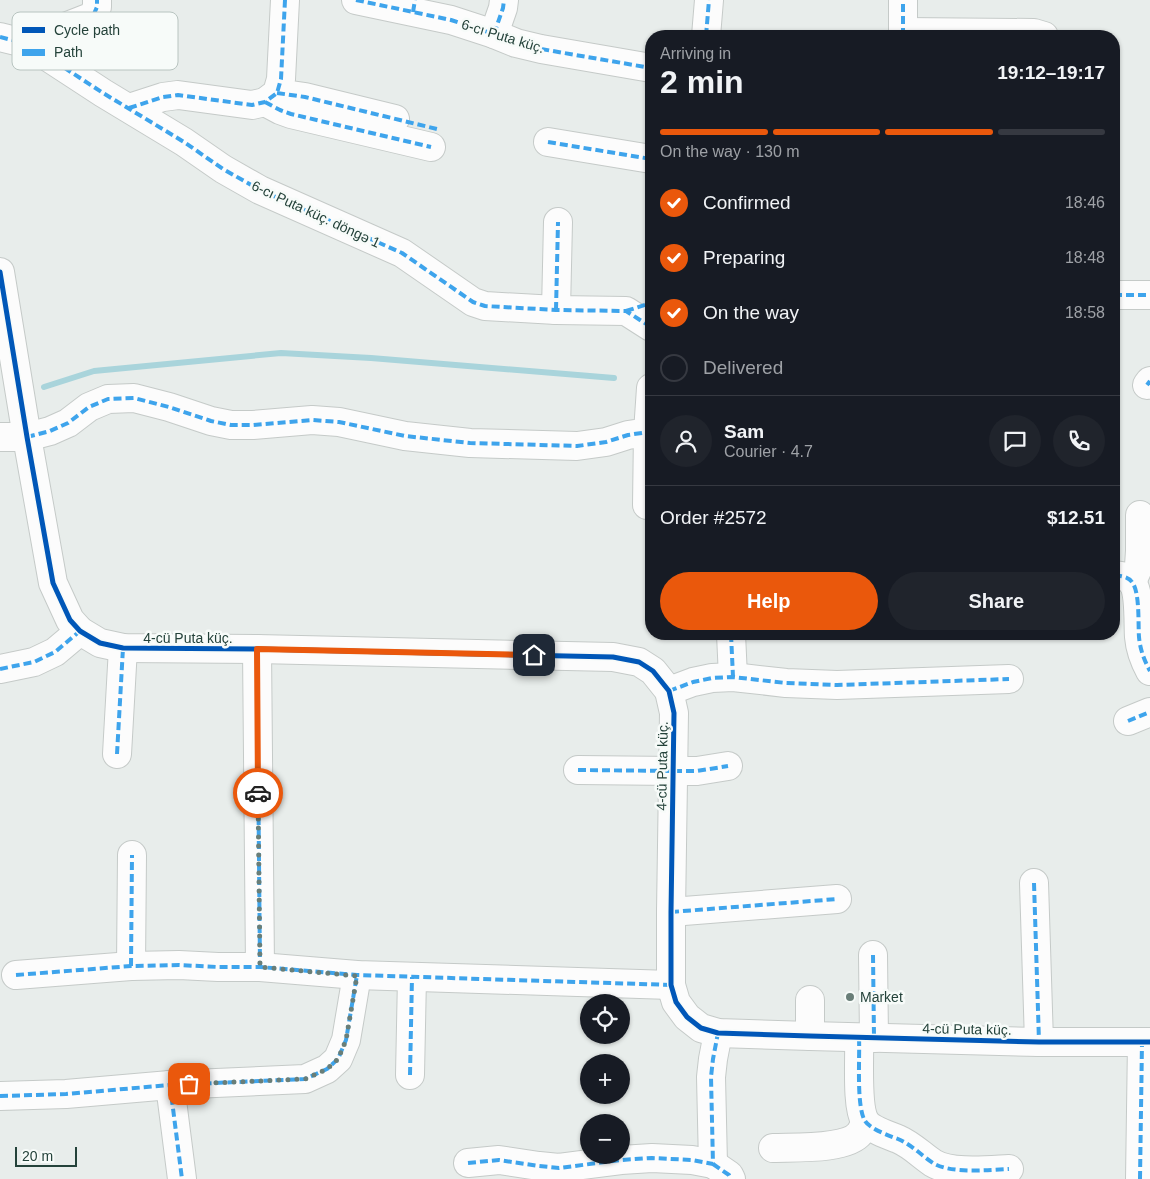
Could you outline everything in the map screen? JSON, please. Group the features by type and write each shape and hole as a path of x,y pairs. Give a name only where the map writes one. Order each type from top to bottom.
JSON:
{"street":[{"path":"271,98 281,79 285,0"},
{"name":"6-cı Puta küç.","path":"356,0 414,6 516,43 645,67"},
{"path":"494,34 504,0"},
{"path":"706,30 709,0"},
{"path":"903,0 903,30"},
{"name":"6-cı Puta küç. döngə 1","path":"67,70 184,142 223,169 260,190 402,253 473,302 485,306 556,310 639,307"},
{"path":"129,108 163,97 178,95 252,105 271,98 305,97 434,138"},
{"path":"548,142 645,158"},
{"path":"556,310 558,222"},
{"name":"4-cü Puta küç.","path":"0,272 53,583 70,620 80,632 100,643 123,648 613,656 639,662 653,671 669,691 674,713 671,985 676,1002 687,1017 701,1028 718,1033 867,1038 1039,1042 1146,1042"},
{"path":"1120,295 1150,294"},
{"path":"0,437 27,437 50,431 68,423 89,407 108,399 134,398 211,421 231,425 312,420 340,422 405,436 470,443 577,446 606,442 628,434 645,432"},
{"path":"1140,515 1139,566 1123,578 1136,593 1139,639 1143,657 1150,671"},
{"path":"0,668 41,659 55,652 80,632"},
{"path":"730,640 732,678"},
{"path":"117,754 123,648"},
{"path":"257,649 260,967"},
{"path":"669,691 693,682 712,678 837,685 1009,679"},
{"path":"578,770 697,771 728,766"},
{"path":"131,966 132,855"},
{"path":"1034,882 1039,1042"},
{"path":"671,912 837,899"},
{"path":"873,955 860,1106 865,1123 911,1145 934,1164 968,1170 1009,1169"},
{"path":"16,975 131,966 179,965 218,968 260,967 357,976 671,985"},
{"path":"0,1096 66,1094 170,1085 305,1079 327,1069 338,1059 346,1040 357,976"},
{"path":"410,1075 412,977"},
{"path":"810,1000 810,1036"},
{"path":"468,1163 499,1160 559,1168 652,1158 692,1160 722,1171 711,1077 718,1033"},
{"path":"1140,1179 1146,1042"},
{"path":"170,1085 182,1179"},
{"path":"773,1148 830,1146 849,1140 859,1134 865,1123"}],"waterway":[{"path":"44,387 94,371 281,353 371,358 614,378"}],"marked path":[{"path":"95,12 97,0"},
{"path":"129,108 163,97 178,95 252,105 265,102 277,93 281,79 285,0"},
{"path":"356,0 451,20 516,43 541,49 645,67"},
{"path":"413,12 415,0"},
{"path":"494,34 504,0"},
{"path":"706,30 709,0"},
{"path":"903,0 903,30"},
{"path":"0,37 12,40"},
{"path":"68,70 184,142 223,169 260,190 402,253 473,302 485,306 626,311 645,323"},
{"path":"277,93 305,97 437,129"},
{"path":"265,102 291,114 431,147"},
{"path":"548,142 645,158"},
{"path":"556,310 558,222"},
{"path":"1120,295 1150,295"},
{"path":"626,311 645,305"},
{"path":"1147,385 1150,381"},
{"path":"27,437 50,431 68,423 89,407 108,399 134,398 211,421 231,425 312,420 339,422 405,436 470,443 577,446 606,442 628,435 645,432"},
{"path":"1120,576 1128,579 1135,587 1140,646 1150,671"},
{"path":"0,669 34,662 55,652 80,631"},
{"path":"731,640 733,677"},
{"path":"117,754 123,648"},
{"path":"257,649 260,967"},
{"path":"669,691 693,682 712,678 733,677 786,683 837,685 1009,679"},
{"path":"1128,721 1150,712"},
{"path":"578,770 697,771 728,766"},
{"path":"131,966 132,855"},
{"path":"1034,883 1039,1042"},
{"path":"671,912 837,899"},
{"path":"873,955 874,1038"},
{"path":"16,975 131,966 179,965 260,967 357,975 671,985"},
{"path":"0,1096 66,1094 170,1085 305,1079 327,1069 338,1059 346,1040 357,975"},
{"path":"410,1075 412,977"},
{"path":"468,1163 499,1160 559,1168 652,1158 692,1160 713,1164 711,1077 718,1033"},
{"path":"859,1038 860,1104 865,1121 871,1127 903,1141 933,1163 950,1169 1009,1169"},
{"path":"1140,1179 1142,1042"},
{"path":"170,1085 182,1179"},
{"path":"713,1164 729,1175 731,1179"}],"cycle path":[{"path":"0,272 53,583 70,620 80,631 100,643 123,648 613,657 639,662 653,671 669,691 674,713 671,985 676,1002 687,1017 701,1028 718,1033 810,1036 1039,1042 1150,1042"}],"way so far":[{"path":"189,1084 305,1079 327,1069 338,1059 346,1040 357,976 260,967 258,793"}],"place":[{"name":"Market","path":"850,997"}],"route":[{"path":"258,793 257,649 534,655"}]}
